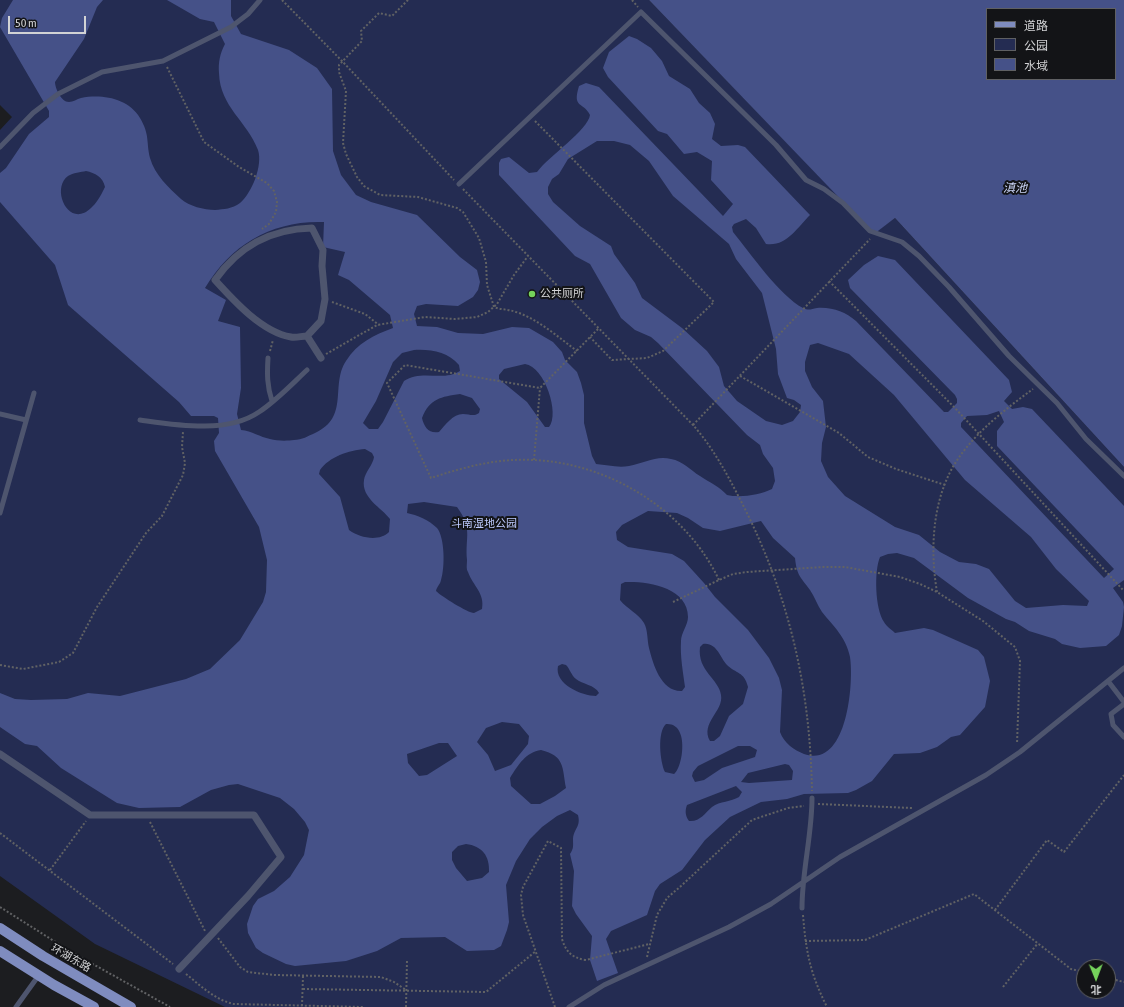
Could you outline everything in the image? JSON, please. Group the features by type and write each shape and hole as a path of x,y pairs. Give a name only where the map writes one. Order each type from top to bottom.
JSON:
{"main road":[{"name":"环湖东路","path":"0,928 43,956 132,1007"},
{"path":"0,951 94,1007"},
{"path":"36,973 43,956"}],"street":[{"path":"312,228 323,250 322,266 325,299 321,321 307,336 292,337 276,331 245,313 214,280 234,257 263,238 280,232 312,228"},
{"path":"307,336 321,358"},
{"path":"0,754 90,815 146,814 254,816 281,857 248,896 179,969"}],"lane":[{"path":"0,147 33,113 58,94 73,85 102,72 164,61 231,26 248,14 260,0"},
{"path":"459,184 641,12 776,145 806,180 832,195 870,231 875,234 902,242 920,256 1009,356 1057,403 1086,439 1124,476"},
{"path":"268,358 268,389 272,401"},
{"path":"140,420 207,426 238,422 260,412 307,370"},
{"path":"0,513 34,393"},
{"path":"0,414 26,420"},
{"path":"569,1007 604,985 729,927 771,904 840,857 986,775 1020,752 1124,668"},
{"path":"1108,682 1123,701 1111,714 1113,725 1124,737"},
{"path":"802,908 802,889 811,831 812,798"},
{"path":"16,1007 36,973"}],"path":[{"path":"282,0 598,329 693,425 715,453 754,528 772,570 784,604 804,686 812,753 812,798"},
{"path":"409,0 392,16 379,13 360,31 362,41 342,61 339,69 346,91 343,143 346,154 357,177 364,186 380,195 418,196 458,208 463,212 479,238 486,262 487,285 494,307"},
{"path":"164,61 204,142 239,168 267,184 274,192 277,202 276,212 269,224 262,229 263,238"},
{"path":"530,116 570,159 714,302 663,351 647,358 612,360 590,337"},
{"path":"693,425 836,272 875,234"},
{"path":"321,358 337,346 379,325 419,318 477,317 488,312 494,307 528,256"},
{"path":"829,281 955,408 1124,592"},
{"path":"325,299 365,314 379,325"},
{"path":"494,307 502,310 515,311 542,326 577,351"},
{"path":"534,460 540,388 598,329"},
{"path":"268,358 276,331"},
{"path":"540,388 405,365 387,383 431,478 494,462 534,460 582,468 608,477 636,491 658,506 691,536 704,553 719,580"},
{"path":"740,376 839,433 868,456 896,469 945,485"},
{"path":"937,592 935,581 934,545 938,507 950,474 960,457 975,438 998,416 1038,385"},
{"path":"0,665 23,669 59,662 73,653 97,607 146,533 162,516 183,475 185,463 182,447 183,425"},
{"path":"673,602 733,574 772,570 845,567 883,574 920,584 937,592 983,621 1015,647 1019,654 1020,661 1017,730 1018,748 1020,752"},
{"path":"995,910 1047,840 1064,852 1124,776"},
{"path":"647,965 649,944 656,915 667,898 752,820 788,808 812,804 853,804 927,809"},
{"path":"146,814 208,939"},
{"path":"49,871 90,815"},
{"path":"0,833 179,969 225,1002 302,1006 364,1007"},
{"path":"555,1007 523,915 521,895 523,887 548,841 561,848 562,939 568,952 576,959 586,960 649,944"},
{"path":"805,941 865,940 974,894 1071,969 1076,970"},
{"path":"0,907 73,954 170,1007"},
{"path":"802,908 809,965 816,985 827,1007"},
{"path":"214,932 240,967 248,972 303,976 381,977 394,982 407,990"},
{"path":"1003,987 1038,943"},
{"path":"303,989 486,992 536,951"},
{"path":"406,1007 407,960"},
{"path":"302,1006 303,976"}],"green space":[{"name":"斗南湿地公园","path":"0,0 649,0 874,233 895,218 1124,467 1124,1007 225,1007 95,944 0,876 0,130 12,117 0,105"}],"water":[{"path":"13,0 103,0 97,7 84,39 55,82 59,94 63,100 69,102 81,98 106,97 129,106 135,111 143,124 147,134 152,164 162,180 171,190 188,204 215,210 228,208 240,203 249,193 258,171 258,150 224,95 221,85 219,66 221,54 225,44 214,22 200,19 167,0 231,0 231,16 241,34 289,50 317,68 332,89 333,151 341,175 356,195 371,202 417,215 460,257 477,270 480,282 478,290 473,297 458,306 426,304 417,306 414,314 417,326 437,327 458,333 483,334 512,327 529,328 553,342 562,352 565,360 577,372 584,395 584,423 592,456 596,464 625,467 666,458 683,464 696,474 718,487 727,495 744,496 762,493 772,489 775,481 773,468 763,454 760,445 747,435 658,343 651,337 635,330 621,318 590,264 575,256 499,175 499,163 501,159 509,157 529,173 537,172 583,128 590,115 579,104 577,93 579,86 586,83 599,87 723,216 733,204 711,180 712,161 697,152 684,154 667,134 658,131 608,77 603,68 609,52 629,36 637,39 651,48 662,61 669,76 690,89 699,103 710,113 715,124 712,139 721,146 738,145 745,147 810,215 791,236 779,243 773,244 766,244 756,228 746,219 734,224 732,227 733,232 775,284 785,294 805,309 833,309 852,318 944,412 948,412 957,403 955,395 850,288 848,280 864,265 878,256 895,260 1009,380 1012,392 1004,401 1012,409 1023,407 1032,409 1124,506 1124,580 1113,588 1123,602 1124,607 1122,626 1119,635 1106,646 1080,648 1062,644 1055,639 1029,631 1015,622 1006,619 968,598 914,558 897,553 888,554 880,557 876,580 877,599 881,616 885,623 895,633 924,628 933,630 978,650 984,657 990,681 985,707 960,735 951,737 937,747 920,753 894,754 872,781 856,790 848,793 804,794 787,799 761,802 730,817 705,840 682,870 660,884 655,891 647,915 611,931 606,939 618,973 597,981 590,960 592,936 572,906 574,871 570,854 573,848 573,839 579,819 578,815 570,810 557,816 542,827 530,839 516,861 506,885 509,922 501,946 494,950 467,951 445,937 401,938 377,951 346,961 295,966 286,964 263,953 256,948 248,933 247,924 253,906 258,899 274,891 290,877 304,855 309,830 305,822 294,809 280,798 238,784 211,790 180,807 139,808 117,803 61,768 37,746 25,744 0,727 0,693 15,699 31,700 67,699 88,693 120,696 186,679 210,669 240,640 263,602 266,592 267,560 259,527 215,451 214,441 219,433 218,418 214,416 191,416 179,402 68,305 55,265 0,202 0,173 6,168 29,134 49,117 49,111 0,27 2,18","holes":["597,141 614,141 630,145 649,161 673,196 729,244 736,259 762,293 776,349 778,374 787,398 794,400 801,405 800,412 793,421 782,425 766,421 737,401 724,386 719,367 707,351 682,328 642,298 635,283 614,254 611,246 580,226 553,202 548,194 548,187 552,179 559,174 568,159","86,171 95,174 100,178 105,187 95,204 84,213 75,214 68,210 63,202 61,192 62,183 72,174","305,222 324,222 323,247 345,252 338,275 349,280 390,315 393,328 366,340 355,349 346,361 342,370 339,380 336,410 332,418 326,426 315,433 297,440 273,440 241,430 237,414 241,388 240,327 218,321 226,300 205,288 215,272 227,259 241,247 271,230","818,343 849,354 894,395 965,480 1031,537 1056,569 1089,601 1087,606 1063,605 1026,608 1015,601 989,569 976,564 959,562 940,552 919,535 895,527 845,496 828,477 821,461 822,443 826,427 823,401 812,387 805,371 805,362 810,345","414,350 439,352 450,357 459,365 460,371 447,376 425,375 404,381 378,429 369,429 363,423 376,401 393,362 402,353","525,364 532,367 539,373 549,392 552,402 552,421 549,427 545,427 527,402 499,379 499,375 504,369","460,394 472,398 480,409 479,413 473,415 459,414 450,420 439,432 432,432 426,427 422,418 429,406 437,400 447,396","999,411 1004,422 997,431 997,446 1114,569 1104,578 961,427 961,423 967,416 987,415","365,449 372,453 374,457 367,471 364,486 369,497 390,519 389,532 385,535 369,538 358,535 349,530 340,497 319,474 324,465 340,455","424,502 457,507 467,527 467,569 482,598 482,609 474,613 471,612 443,597 436,591 441,582 443,568 444,553 442,539 440,533 434,525 415,515 407,513 408,504","648,511 677,513 703,528 720,531 761,521 773,538 795,558 800,576 812,593 822,612 843,638 848,650 851,670 849,704 839,737 830,749 818,755 804,754 793,748 784,740 780,732 782,690 779,678 769,658 748,630 715,597 684,561 672,554 628,547 617,540 616,532 622,525","625,582 644,583 665,588 674,592 681,599 686,607 688,617 681,641 681,658 685,687 682,691 669,687 659,676 648,645 644,623 639,616 620,600 621,584","703,644 708,644 712,645 718,651 730,668 742,675 748,687 743,704 729,716 720,736 714,741 710,741 708,728 721,701 721,695 716,684 705,669 700,655 700,647","562,664 566,665 576,679 592,686 599,693 596,696 584,694 570,688 560,678 558,666","502,722 519,724 529,736 528,744 511,765 495,771 488,755 477,742 486,728","666,724 674,725 679,730 682,746 680,763 674,774 665,772 660,747 663,728","439,743 448,743 457,756 427,775 419,776 408,763 407,754","738,746 750,746 757,750 755,757 722,768 704,780 695,782 692,776 693,772 698,766","541,750 549,752 561,763 566,788 540,804 531,804 511,786 510,778 523,760 531,753 536,751","785,764 789,765 793,771 792,780 749,783 741,782 748,773","736,786 742,792 736,799 715,805 702,817 696,820 689,821 686,811 687,805","466,844 472,845 484,853 488,861 489,872 482,878 467,881 456,868 452,860 452,852 458,846"]},
{"name":"滇池","path":"649,0 1124,0 1124,467 895,218 874,234"}],"place":[{"name":"公共厕所","path":"532,294"}]}
